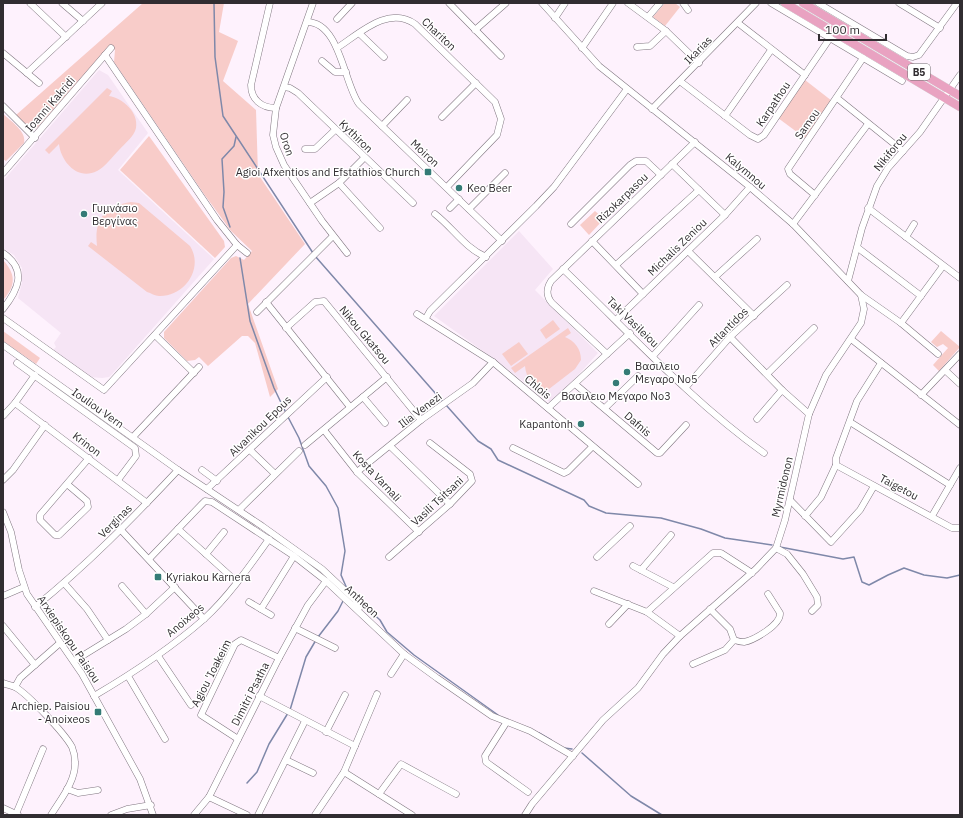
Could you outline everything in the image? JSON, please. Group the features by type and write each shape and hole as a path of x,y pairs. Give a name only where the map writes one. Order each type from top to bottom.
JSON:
{"main road":[{"name":"B5","path":"785,3 960,107"},
{"name":"B5","path":"803,3 960,96"}],"street":[{"path":"30,3 66,37"},
{"path":"62,3 83,22"},
{"path":"27,74 102,3"},
{"path":"270,3 250,85 252,95 257,101 269,108 276,108"},
{"name":"Oron","path":"313,3 276,108 272,130 276,147 282,161 310,204 347,253"},
{"path":"337,18 352,3"},
{"path":"449,3 501,56"},
{"name":"Kalymnou","path":"542,3 599,66 750,187 793,224 861,295 902,323 938,354"},
{"path":"555,18 565,3"},
{"path":"582,48 613,3"},
{"path":"628,3 648,16 666,31 699,63"},
{"path":"648,16 660,3"},
{"path":"683,3 688,10"},
{"name":"Ikarias","path":"652,109 681,82 756,3"},
{"path":"770,3 902,81"},
{"path":"818,3 911,57 919,55 957,3"},
{"path":"899,3 940,28"},
{"path":"475,30 503,4"},
{"name":"Chariton","path":"337,48 384,19 397,17 408,19 476,83 497,106 500,114 500,127 494,138 447,187"},
{"name":"Moiron","path":"307,22 314,23 322,29 337,48 354,96 382,126 502,241"},
{"path":"738,23 805,75"},
{"path":"636,47 650,46 666,31"},
{"path":"360,34 384,57"},
{"name":"Karpathou","path":"681,82 754,138 761,138 830,38"},
{"name":"Ioanni Kakridi","path":"4,168 35,138 111,48"},
{"path":"725,116 771,50"},
{"path":"4,55 39,83"},
{"path":"105,55 216,220 237,245 247,253"},
{"name":"Samou","path":"815,195 788,172 788,169 863,58"},
{"path":"322,61 335,72 346,72"},
{"name":"Nikiforou","path":"848,281 868,208 877,186 888,168 959,80"},
{"path":"442,117 476,83"},
{"name":"Kythiron","path":"284,87 290,88 298,93 413,204"},
{"path":"426,318 434,306 486,257 554,187 627,89"},
{"path":"837,98 903,151"},
{"path":"382,126 407,100"},
{"path":"3,106 35,138"},
{"path":"793,224 868,124"},
{"path":"305,149 310,151 314,149 335,130"},
{"name":"Rizokarpasou","path":"607,354 552,303 548,297 547,291 549,283 695,142"},
{"path":"310,204 339,183 364,158"},
{"path":"571,224 630,165 636,161 646,161 661,175"},
{"path":"672,164 725,215"},
{"path":"470,209 505,173"},
{"path":"339,183 380,228"},
{"name":"Michalis Zeniou","path":"616,320 725,215 750,187"},
{"path":"616,265 699,190"},
{"path":"450,208 459,199"},
{"path":"868,208 960,278"},
{"path":"436,214 451,227 467,246 486,257"},
{"path":"906,237 914,224"},
{"path":"257,312 311,256 333,236"},
{"path":"715,277 757,239"},
{"path":"592,241 643,294"},
{"path":"3,318 104,390 237,245"},
{"path":"858,248 921,296"},
{"path":"688,251 754,316"},
{"path":"3,253 13,262 18,280 16,291 3,309"},
{"path":"902,323 943,266"},
{"name":"Taki Vasileiou","path":"563,269 686,388 742,437 764,453"},
{"name":"Atlantidos","path":"686,388 730,336 787,285"},
{"name":"Myrmidonon","path":"525,815 532,804 603,720 638,688 666,651 680,636 710,608 752,573 776,548 790,500 809,414 826,375 861,323 864,304 861,295"},
{"name":"Nikou Gkatsou","path":"286,328 315,302 324,301 421,420"},
{"path":"266,302 350,406"},
{"path":"653,356 700,305"},
{"name":"Chlois","path":"417,314 426,318 494,362 592,447 638,484"},
{"path":"767,374 814,328"},
{"path":"548,408 630,333"},
{"path":"155,335 194,373"},
{"path":"730,336 782,390 809,414"},
{"path":"851,339 960,425"},
{"path":"3,345 178,470 239,510 322,569 359,608"},
{"path":"921,395 946,371 960,354"},
{"name":"Ilia Venezi","path":"358,472 421,420 473,383 494,362"},
{"name":"Iouliou Vern","path":"17,363 130,443 134,448 136,456 118,480"},
{"path":"806,516 821,497 836,465 836,458 857,401 881,363"},
{"path":"133,438 200,367"},
{"path":"946,371 960,384"},
{"path":"3,416 15,403 35,375"},
{"path":"605,408 638,376"},
{"name":"Alvanikou Epous","path":"207,490 327,377"},
{"path":"305,445 350,406 387,377"},
{"name":"Dafnis","path":"575,384 657,453 660,453 686,425"},
{"path":"757,419 782,390"},
{"path":"363,397 385,423"},
{"name":"Krinon","path":"15,403 147,503"},
{"path":"850,422 950,485"},
{"path":"3,480 13,470 45,425"},
{"name":"Kosta Varnali","path":"324,430 358,472 419,532"},
{"name":"Vasili Tsitsani","path":"389,557 419,532 471,483 472,477 470,474 430,443"},
{"path":"390,446 450,504"},
{"path":"513,448 564,473 568,471 592,447"},
{"path":"250,450 275,474"},
{"path":"239,510 299,451"},
{"path":"67,484 88,501 88,507 59,535 55,535 39,516 89,458"},
{"name":"Taigetou","path":"836,465 952,528 960,528"},
{"path":"932,516 960,468"},
{"name":"Verginas","path":"35,606 64,583 122,530 178,470"},
{"path":"202,470 217,481"},
{"path":"790,500 831,542 860,510 874,486"},
{"name":"Antheon","path":"149,559 202,504 208,501 237,518 294,556 346,596 404,654 481,709 506,723 530,731 573,756"},
{"name":"Arxiepiskopu Paisiou","path":"3,512 12,532 24,587 60,644 74,661 94,696 140,779 154,815"},
{"path":"597,558 630,526"},
{"path":"178,529 237,582"},
{"path":"122,530 204,619"},
{"path":"206,554 224,532"},
{"path":"641,570 672,535"},
{"name":"Anoixeos","path":"94,696 158,656 204,619 237,582 269,539"},
{"path":"776,548 790,557 817,597 818,605 812,611"},
{"path":"647,612 709,555 716,552 721,553 752,573"},
{"path":"261,609 294,556"},
{"path":"633,566 673,587"},
{"name":"Dimitri Psatha","path":"194,815 209,797 215,782 295,628 308,605 326,581"},
{"path":"64,583 87,609 108,640"},
{"path":"122,586 146,614"},
{"path":"3,596 24,587"},
{"path":"74,661 146,614 175,587"},
{"path":"594,591 647,612 680,636"},
{"path":"734,640 742,642 748,640 775,626 779,622 781,617 780,611 768,594"},
{"path":"249,602 271,615"},
{"path":"608,624 628,604"},
{"path":"710,608 730,629 734,640"},
{"path":"3,626 35,665"},
{"path":"295,628 335,648"},
{"name":"Agiou 'Ioakeim","path":"238,739 201,715 235,644 241,640 279,658"},
{"path":"693,664 725,650 734,640"},
{"path":"15,687 20,678 60,644"},
{"path":"391,674 404,654"},
{"path":"158,656 191,705"},
{"path":"128,676 165,739"},
{"path":"3,684 15,687 28,697 72,748 76,764 67,789 51,815"},
{"path":"315,815 344,772 377,694"},
{"path":"326,732 345,695"},
{"path":"259,696 355,746"},
{"path":"258,815 305,721"},
{"path":"506,723 485,756 486,762 528,792"},
{"path":"3,808 17,815 43,749"},
{"path":"286,760 313,773"},
{"path":"379,794 401,764 456,794"},
{"path":"344,772 412,815"},
{"path":"67,789 78,793 98,790"},
{"path":"209,797 247,815"},
{"path":"112,815 127,809 151,805"}],"shaded area":[{"path":"143,3 224,3 219,32 238,41 223,81 256,110 258,174 305,244 248,304 278,389 270,397 255,343 248,336 242,336 208,366 199,357 195,360 187,361 164,338 164,332 231,258 236,256 244,260 252,251 231,231 114,62 115,50 110,46 36,129 30,128 16,115"},
{"path":"665,3 675,3 680,7 665,26 653,17"},
{"name":"Γυμνάσιο Βεργίνας","path":"99,70 108,75 148,133 118,170 214,259 114,372 109,377 102,378 90,377 53,350 56,347 54,343 61,333 18,298 22,283 22,268 14,255 3,248 3,181"},
{"path":"805,80 832,101 805,138 778,118"},
{"path":"107,88 112,91 109,96 114,97 124,103 132,111 135,117 136,128 129,140 106,164 97,171 83,174 77,172 67,163 60,151 59,144 49,154 45,150"},
{"path":"3,114 18,127 24,139 24,143 6,161 3,159"},
{"path":"149,136 224,241 225,247 215,258 120,170"},
{"path":"131,202 139,203 190,246 194,255 195,263 193,272 190,280 177,292 168,295 156,296 147,292 88,246 91,242 97,246 97,229 103,216 114,207"},
{"path":"595,211 604,219 589,235 580,225"},
{"path":"519,231 553,269 535,290 598,353 552,404 501,364 434,316"},
{"path":"3,260 10,270 13,280 10,290 3,300"},
{"path":"553,320 560,329 546,339 540,330"},
{"path":"568,328 571,333 565,337 577,346 580,352 581,360 575,369 549,389 544,390 530,381 525,366 515,373 511,368"},
{"path":"3,331 40,358 36,364 3,341"},
{"path":"941,331 960,347 939,371 933,365 948,348 943,344 937,347 931,342"},
{"path":"519,342 528,354 511,366 502,354"}],"waterway":[{"path":"214,3 215,57 223,116 313,253"},
{"path":"230,227 223,207 224,192 222,159 234,146 236,137"},
{"path":"315,256 443,402"},
{"path":"240,258 250,321 274,388 286,413"},
{"path":"446,405 478,441 491,449 498,460 584,500 589,506 606,513 661,518 701,529 725,538 772,545"},
{"path":"288,417 299,438 309,466 326,486 338,508 345,551 341,575 348,591"},
{"path":"780,547 843,559 854,557 862,582 869,585 904,568 924,575 947,578 960,575"},
{"path":"359,597 369,610 380,620 387,632 414,655 498,715"},
{"path":"318,637 338,611 344,599"},
{"path":"290,710 306,657 316,640"},
{"path":"247,783 257,772 269,744 288,713"},
{"path":"539,733 551,740"},
{"path":"564,748 572,749"},
{"path":"582,753 631,796 662,815"}],"place":[{"name":"Agioi Afxentios and Efstathios Church","path":"428,172"},
{"name":"Keo Beer","path":"459,188"},
{"name":"Γυμνάσιο Βεργίνας","path":"84,214"},
{"name":"Βασιλειο Μεγαρο Νο5","path":"627,372"},
{"name":"Βασιλειο Μεγαρο Νο3","path":"616,383"},
{"name":"Kapantonh","path":"581,424"},
{"name":"Kyriakou Karnera","path":"158,577"},
{"name":"Archiep. Paisiou - Anoixeos","path":"98,712"}]}
